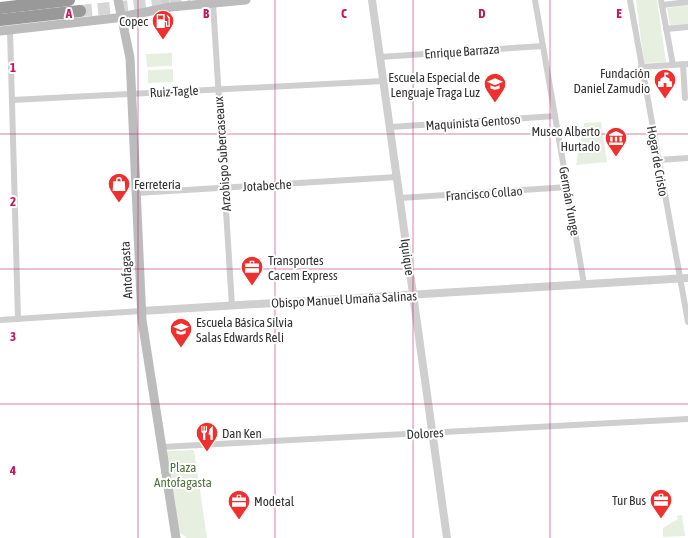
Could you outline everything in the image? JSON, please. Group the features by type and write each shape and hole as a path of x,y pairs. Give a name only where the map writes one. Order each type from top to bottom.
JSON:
{"highway":[{"path":"0,8 69,0"},
{"path":"0,20 80,11"}],"main road":[{"name":"Antofagasta","path":"118,0 126,32 130,58 142,311 176,538"},
{"path":"0,31 122,17 133,15 165,4 213,3 246,0"},
{"path":"126,32 133,15"}],"street":[{"name":"Iquique","path":"372,0 391,127 447,538"},
{"name":"Germán Yunge","path":"535,0 584,284"},
{"name":"Hogar de Cristo","path":"630,0 679,279 688,322"},
{"path":"673,65 662,2 688,2"},
{"name":"Arzobispo Subercaseaux","path":"213,3 232,306"},
{"path":"666,29 688,27"},
{"path":"10,30 18,319"},
{"name":"Enrique Barraza","path":"380,57 543,46"},
{"path":"641,67 685,64 685,98"},
{"name":"Ruiz-Tagle","path":"12,100 384,81"},
{"name":"Maquinista Gentoso","path":"391,127 555,116"},
{"path":"658,160 688,158"},
{"name":"Jotabeche","path":"136,193 397,177"},
{"name":"Francisco Collao","path":"400,198 568,187"},
{"name":"Obispo Manuel Umaña Salinas","path":"0,320 688,278"},
{"name":"Dolores","path":"162,447 688,419"}],"green space":[{"path":"636,0 657,0 666,62 644,63"},
{"path":"688,5 688,25 670,26 667,8"},
{"path":"172,53 172,66 147,67 146,54"},
{"path":"173,69 173,82 148,83 148,70"},
{"path":"601,122 607,162 576,165 584,123"},
{"name":"Plaza Antofagasta","path":"194,450 207,538 187,538 179,532 166,451"},
{"path":"682,515 685,536 663,537 663,528 678,519 677,516"}],"tunnel":[{"path":"80,11 190,0"}],"place":[{"name":"Copec","path":"163,40"},
{"name":"Fundación Daniel Zamudio","path":"665,100"},
{"name":"Escuela Especial de Lenguaje Traga Luz","path":"495,104"},
{"name":"Museo Alberto Hurtado","path":"616,158"},
{"name":"Ferretería","path":"119,204"},
{"name":"Transportes Cacem Express","path":"252,286"},
{"name":"Escuela Básica Silvia Salas Edwards Reli","path":"181,348"},
{"name":"Dan Ken","path":"207,452"},
{"name":"Modetal","path":"239,520"},
{"name":"Tur Bus","path":"661,520"}]}
